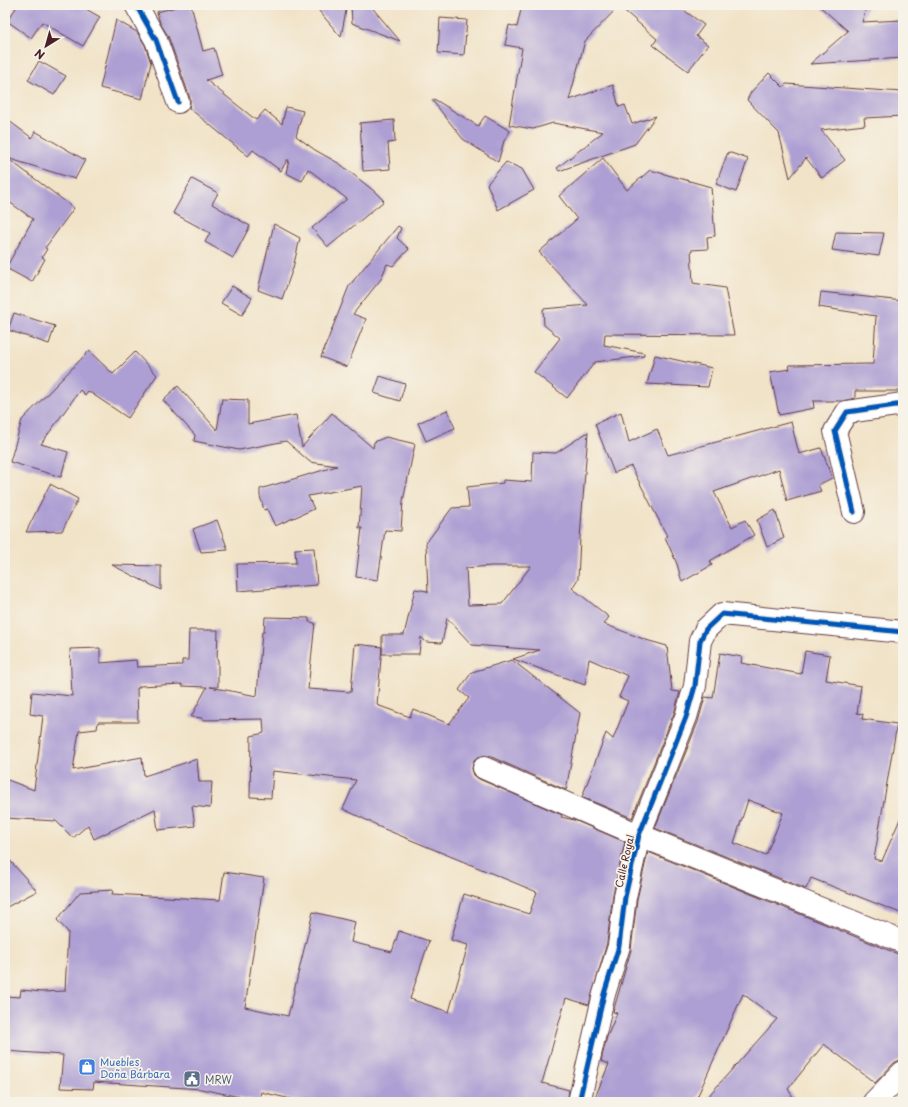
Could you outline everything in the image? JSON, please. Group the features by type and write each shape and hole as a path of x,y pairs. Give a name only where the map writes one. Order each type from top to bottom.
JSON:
{"street":[{"path":"136,5 156,40 178,102"},
{"path":"854,512 835,431 848,412 903,404"},
{"name":"Calle Royal","path":"579,1102 604,994 619,946 625,897 639,835 686,717 694,686 700,642 706,629 722,614 903,632"},
{"path":"484,768 639,835 903,942"},
{"path":"874,1102 903,1072"}],"building":[{"path":"11,5 79,5 100,17 83,46 42,22 31,38 7,21 16,8"},
{"path":"183,5 191,5 203,51 214,48 222,75 206,80 256,120 265,110 282,124 286,107 303,111 296,136 315,150 340,164 374,191 384,201 328,247 312,228 347,199 308,169 302,181 286,173 289,160 287,160 281,171 253,150 248,156 189,108 190,98 168,36 160,23 157,12"},
{"path":"314,5 347,5 341,37"},
{"path":"351,5 370,5 400,41 352,23"},
{"path":"522,5 677,5 704,25 696,36 708,45 688,71 653,45 657,39 619,6 585,41 569,100 613,85 619,107 625,105 632,124 656,116 635,144 559,171 557,168 603,132 553,123 533,129 509,125 522,48 505,45 509,25 517,27"},
{"path":"818,5 867,5 862,22 903,20 903,58 810,64 848,31"},
{"path":"440,18 467,20 464,55 438,53"},
{"path":"116,20 137,32 145,45 151,63 142,99 100,88"},
{"path":"39,61 66,76 54,95 28,80"},
{"path":"769,73 783,87 786,84 903,92 903,116 864,118 865,125 821,130 845,160 822,178 806,158 790,178 779,133 747,100 751,92"},
{"path":"434,99 478,126 485,116 510,131 504,141 498,162 463,139 432,100"},
{"path":"5,118 32,138 35,131 85,160 75,179 7,158 74,208 45,248 47,249 42,257 45,259 32,282 6,268 33,219 5,199"},
{"path":"394,120 395,142 388,143 390,169 363,171 360,123"},
{"path":"728,152 748,159 736,192 716,184"},
{"path":"603,158 627,190 650,170 711,187 715,236 707,237 708,249 691,250 693,283 725,288 734,335 605,334 604,345 644,353 644,356 595,362 567,398 534,372 560,338 544,325 543,309 588,305 539,252 577,219 559,196"},
{"path":"506,162 522,169 534,190 498,210 487,184"},
{"path":"192,179 218,193 212,204 250,226 233,258 205,242 210,233 173,213"},
{"path":"274,224 300,238 293,268 282,299 258,290"},
{"path":"398,226 401,228 397,238 409,249 393,266 387,264 381,279 353,314 366,319 347,367 321,357 349,286"},
{"path":"836,232 884,233 879,256 832,250"},
{"path":"232,286 252,298 242,315 221,303"},
{"path":"821,292 903,301 903,391 855,391 855,398 842,401 813,401 814,408 779,415 770,372 790,369 789,365 873,364 876,316 819,307"},
{"path":"14,313 55,326 49,344 8,330"},
{"path":"89,351 113,374 135,352 157,375 128,418 88,391 85,395 80,390 41,444 68,452 61,477 10,462 22,420"},
{"path":"655,355 712,368 708,387 647,384"},
{"path":"380,376 405,384 400,401 374,393"},
{"path":"178,386 217,430 222,399 248,400 248,424 296,415 302,447 332,413 373,448 374,442 386,437 415,444 403,501 401,531 385,530 378,580 356,577 362,528 359,528 362,486 308,496 314,509 275,526 267,509 264,510 260,496 260,489 337,466 310,462 286,441 239,450 194,441 195,435 163,400"},
{"path":"447,410 455,428 426,441 418,423"},
{"path":"621,412 629,442 657,429 668,455 791,422 799,454 821,448 832,478 818,485 821,491 787,501 779,469 714,492 732,527 745,520 754,535 710,561 712,565 682,582 677,564 665,537 667,536 631,466 614,473 595,424"},
{"path":"588,432 578,579 572,588 609,617 604,624 646,640 667,646 672,691 680,692 674,713 632,818 582,797 606,733 613,739 628,701 619,697 628,676 589,659 585,685 513,659 540,650 472,645 447,618 442,643 426,642 421,637 419,654 382,654 382,635 404,635 415,589 427,591 428,593 426,543 452,508 469,507 467,487 503,483 503,480 532,482 533,452 556,453","holes":["491,566 531,566 502,604 468,605 466,568"]},
{"path":"50,484 78,499 62,531 26,532"},
{"path":"775,510 784,538 767,547 757,520"},
{"path":"217,520 228,550 201,552 193,529"},
{"path":"314,548 317,585 238,591 237,564 296,563 295,549"},
{"path":"112,565 161,566 161,590"},
{"path":"265,617 309,618 309,622 315,623 308,689 351,692 355,644 382,647 377,705 410,717 413,709 449,724 469,698 459,690 472,672 512,660 580,713 566,790 489,756 476,758 472,769 474,775 479,779 562,815 561,817 574,820 625,842 613,894 607,943 589,1005 566,998 542,1083 569,1090 567,1102 304,1102 261,1092 259,1101 201,1089 94,1082 93,1089 60,1088 63,1055 5,1051 5,996 20,997 21,990 42,992 65,991 68,932 57,920 80,892 113,890 112,894 220,900 224,872 264,878 245,1007 288,1016 313,912 355,922 351,942 392,952 399,931 429,941 410,999 449,1012 468,945 451,940 464,894 529,914 537,892 377,826 343,809 356,780 273,771 271,798 250,797 251,736 264,733 263,719 202,720 203,718 191,717 207,687 182,686 182,684 139,686 139,688 137,688 138,722 98,722 97,729 79,731 73,770 142,757 144,776 197,759 199,782 212,782 210,808 192,806 195,826 158,830 155,809 94,839 88,825 73,838 56,821 5,818 5,779 34,790 43,716 30,714 32,692 72,696 70,649 100,648 100,663 136,660 137,667 182,665 182,660 188,660 189,630 218,630 218,687 210,687 257,696 262,632 264,632"},
{"path":"805,651 830,655 826,680 861,686 857,713 863,714 862,719 897,724 874,859 882,861 903,812 903,914 811,878 806,889 655,828 698,722 705,697 713,698 720,653 742,657 741,663 801,674","holes":["748,800 783,813 766,855 734,843"]},
{"path":"648,852 898,954 903,954 903,1056 900,1060 894,1063 875,1083 824,1044 788,1089 796,1102 703,1102 777,1019 743,994 695,1102 593,1102 609,1064 601,1061 607,1037 617,1013 613,1012 631,950 637,899"},
{"path":"5,855 37,891 5,908"}],"cycle path":[{"path":"136,5 156,40 178,102"},
{"path":"854,512 835,431 847,412 903,404"},
{"path":"579,1102 604,994 619,946 625,897 639,835 686,717 695,686 700,641 706,629 722,614 903,632"}],"place":[{"name":"Muebles Doña Bárbara","path":"87,1067"},
{"name":"MRW","path":"192,1079"}]}
